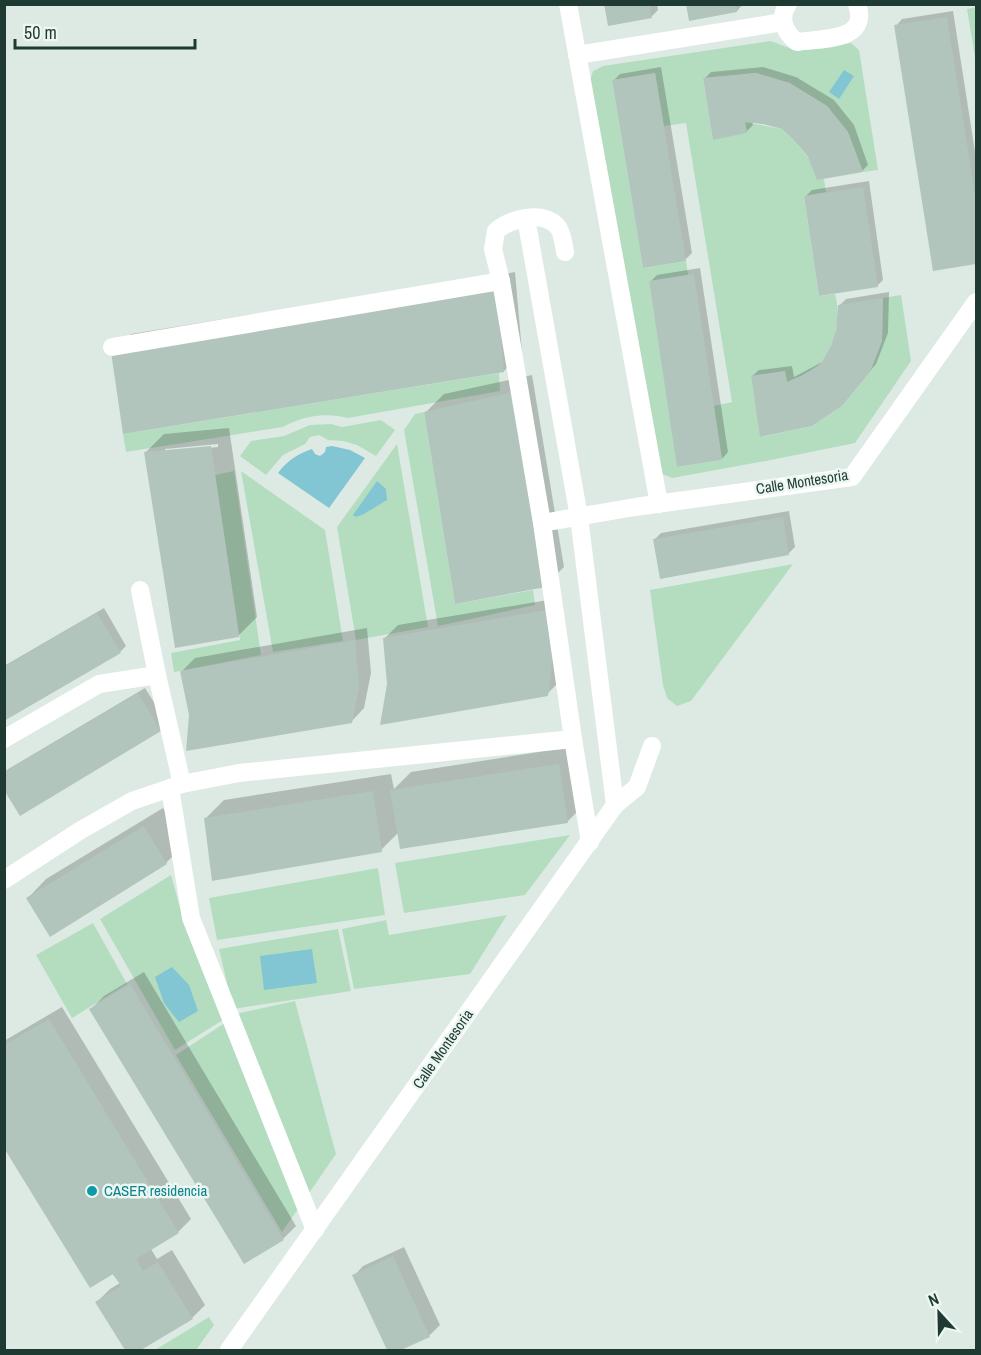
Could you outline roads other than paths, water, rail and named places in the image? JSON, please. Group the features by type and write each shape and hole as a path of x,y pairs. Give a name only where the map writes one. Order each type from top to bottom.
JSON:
{"street":[{"path":"568,4 659,504"},
{"path":"788,4 784,10 783,22 789,36 797,42 845,35 856,29 860,22 857,4"},
{"path":"577,55 783,22"},
{"path":"526,219 579,516 615,805"},
{"path":"565,252 558,226 548,219 516,220 496,231 493,249 501,281 542,523 590,842"},
{"path":"112,347 501,281"},
{"name":"Calle Montesoria","path":"542,523 852,477 976,302"},
{"path":"140,590 176,786 191,918 315,1230"},
{"path":"4,739 99,684 157,675"},
{"path":"4,880 81,830 132,801 176,786 239,773 573,740"},
{"name":"Calle Montesoria","path":"229,1350 615,805 637,787 652,746"}],"water":[{"path":"844,70 854,76 839,99 829,92"},
{"path":"326,447 350,450 365,458 329,508 278,473 289,461 302,453 312,449 320,456 325,452"},
{"path":"377,481 386,489 387,500 356,517 353,515"},
{"path":"312,949 317,983 264,990 260,956"},
{"path":"172,967 189,985 198,1011 179,1022 164,1003 155,977"}],"place":[{"name":"CASER residencia","path":"92,1191"}]}
